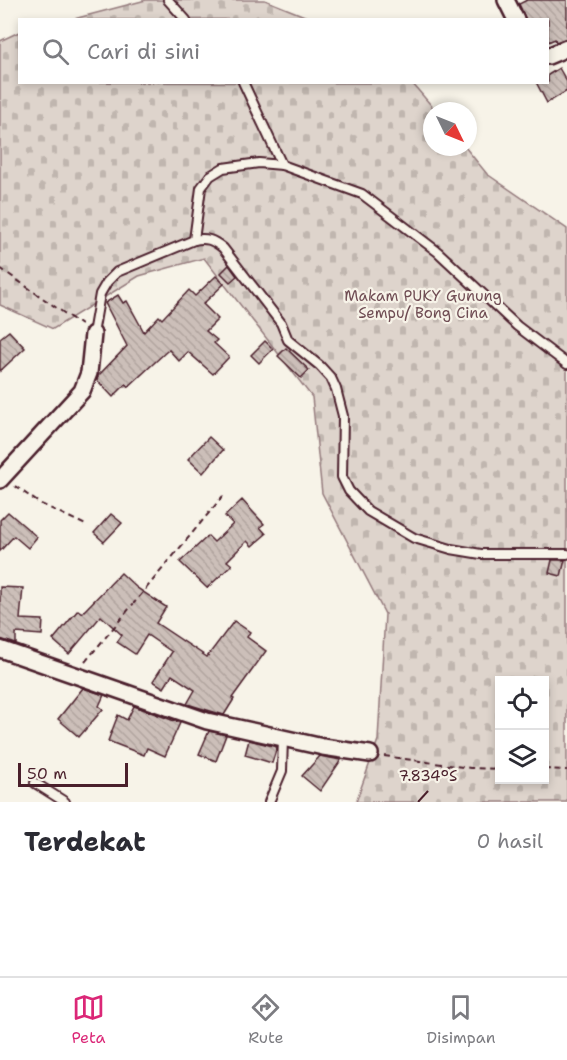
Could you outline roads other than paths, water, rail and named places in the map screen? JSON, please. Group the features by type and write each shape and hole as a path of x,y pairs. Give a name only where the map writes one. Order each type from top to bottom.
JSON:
{"street":[{"path":"506,0 515,18"},
{"path":"549,56 567,48"},
{"path":"1,479 82,391 89,374 93,334"},
{"path":"0,649 207,721 323,747 370,754"}],"lane":[{"path":"168,0 184,18"},
{"path":"244,84 282,165"},
{"path":"194,240 201,188 210,176 223,168 259,163 282,165 362,194 438,252 517,326 567,364"},
{"path":"93,334 100,294 117,272 194,240 208,239 216,242 281,324 288,340 331,378 343,416 342,477 349,491 368,511 414,538 451,549 481,554 567,554"},
{"path":"269,802 282,771 283,738"},
{"path":"35,783 65,802"}],"park label":[{"name":"Makam PUKY Gunung Sempu/ Bong Cina","path":"423,304"}]}
